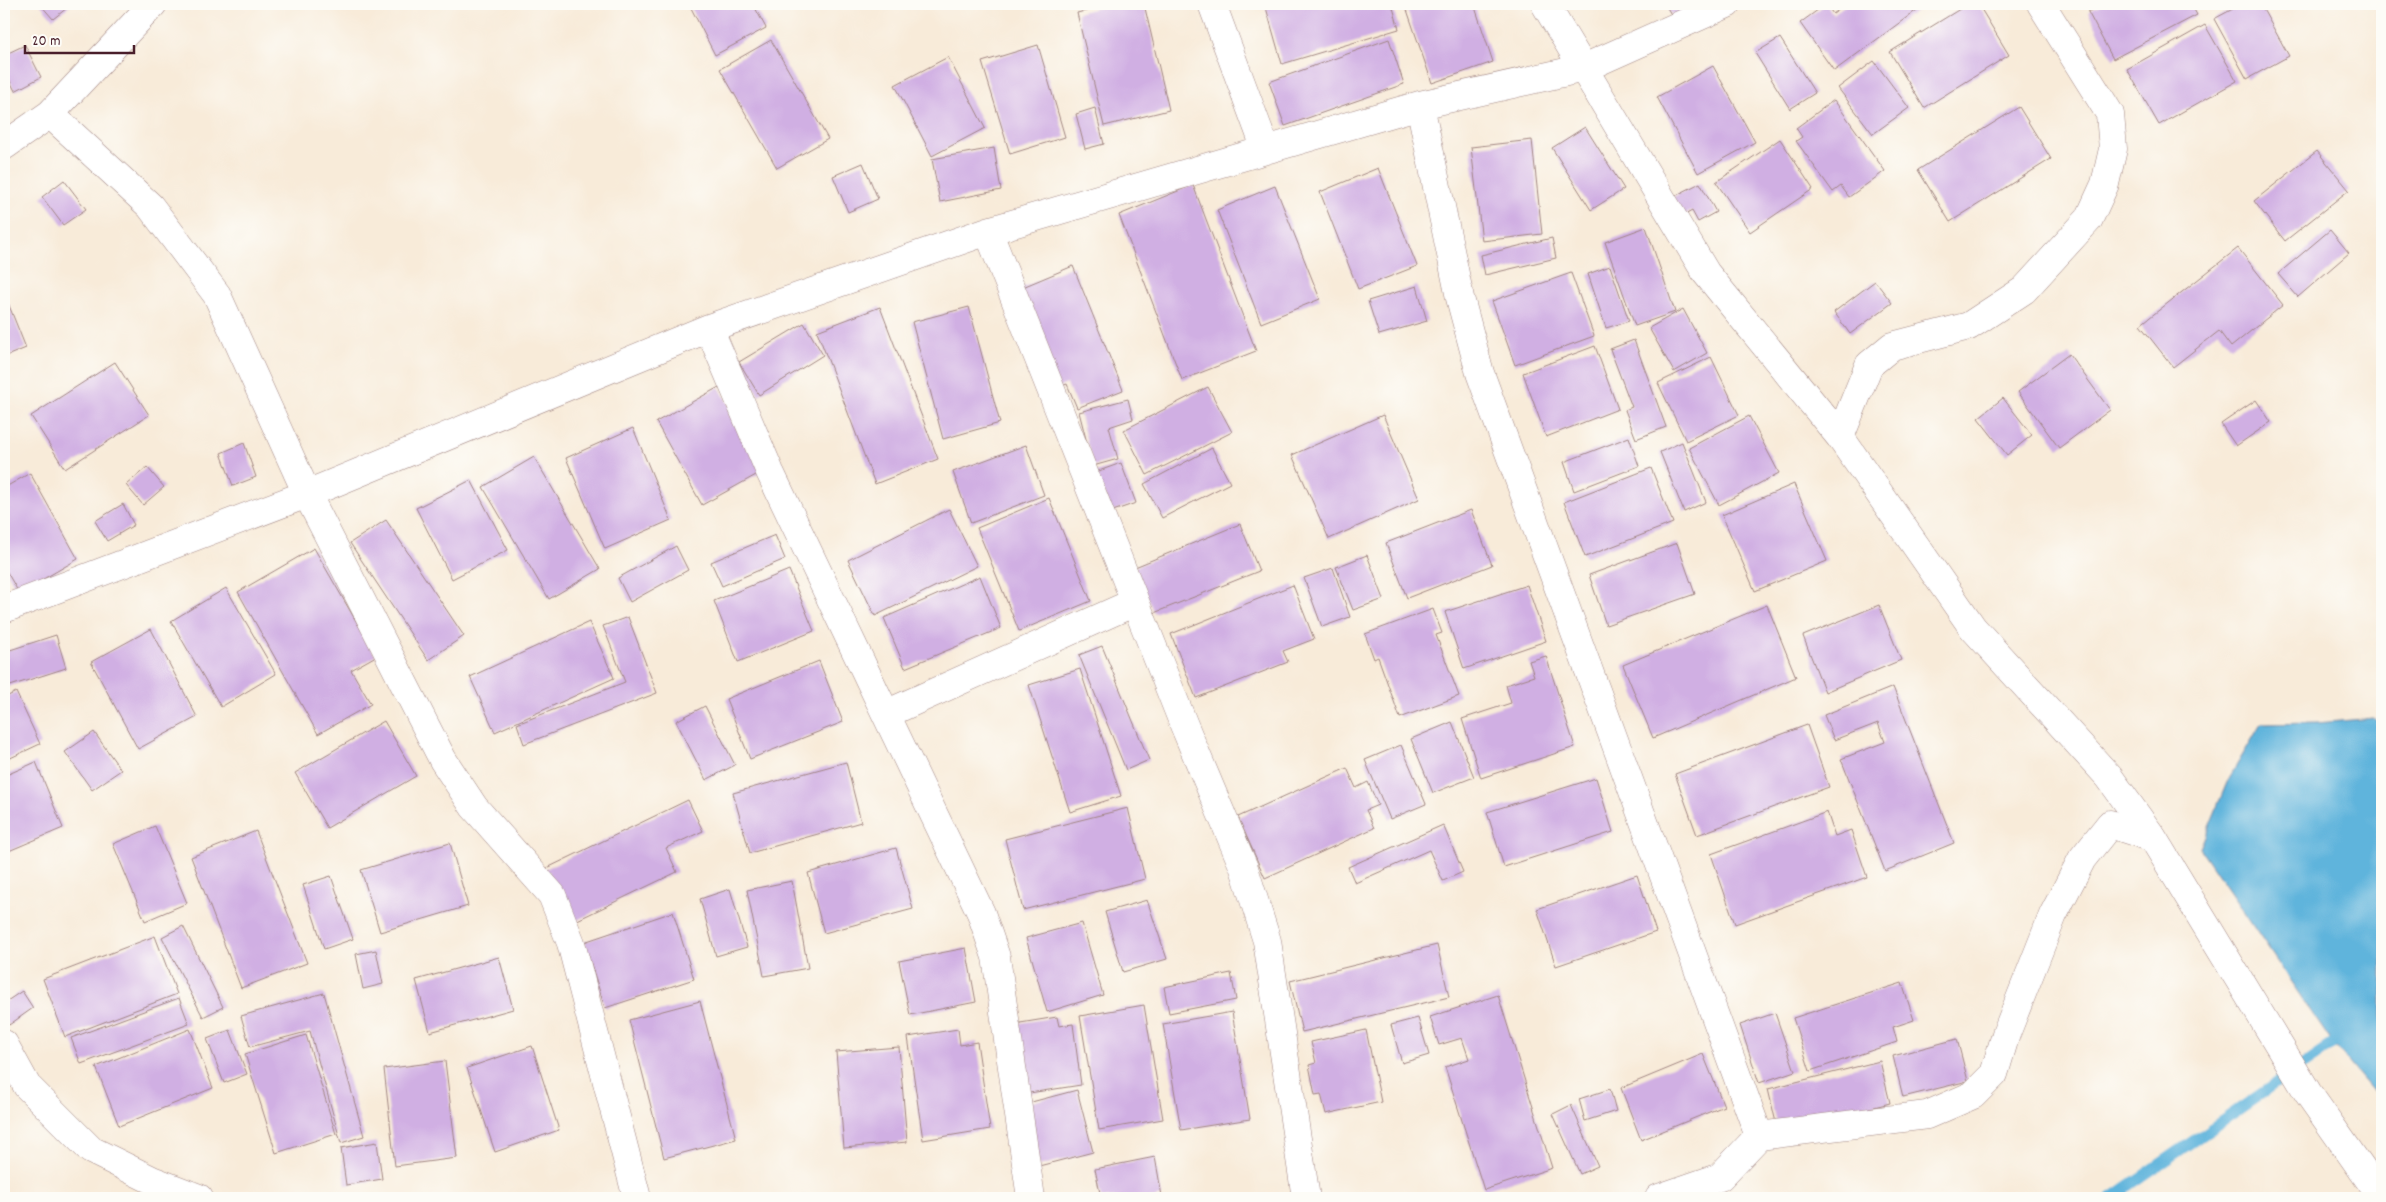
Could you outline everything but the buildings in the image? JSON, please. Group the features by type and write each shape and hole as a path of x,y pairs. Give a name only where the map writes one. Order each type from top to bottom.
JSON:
{"street":[{"path":"4,146 50,114 153,4"},
{"path":"1212,4 1266,150"},
{"path":"1545,4 1706,273 1840,437 1973,628 2108,777 2153,838 2308,1093 2382,1198"},
{"path":"4,610 308,494 709,328 988,231 1420,105 1584,68 1727,4"},
{"path":"1840,437 1869,365 1892,346 1968,326 2024,290 2089,219 2105,184 2113,149 2110,114 2040,4"},
{"path":"1420,105 1460,298 1480,373 1759,1136"},
{"path":"50,114 150,206 217,295 308,494 443,760 474,807 552,895 571,943 637,1198"},
{"path":"988,231 1135,602 1244,868 1267,941 1306,1198"},
{"path":"709,328 770,472 981,913 996,957 1031,1198"},
{"path":"886,714 1135,602"},
{"path":"1659,1198 1720,1177 1759,1136 1927,1115 1973,1095 1994,1074 2006,1034 2053,915 2082,859 2110,824 2153,838"},
{"path":"4,1044 27,1086 91,1150 158,1189 199,1198"}],"water":[{"path":"2374,718 2382,728 2382,1102 2333,1044 2200,848 2228,780 2261,724 2317,723"}],"waterway":[{"path":"2111,1198 2333,1044"}]}
